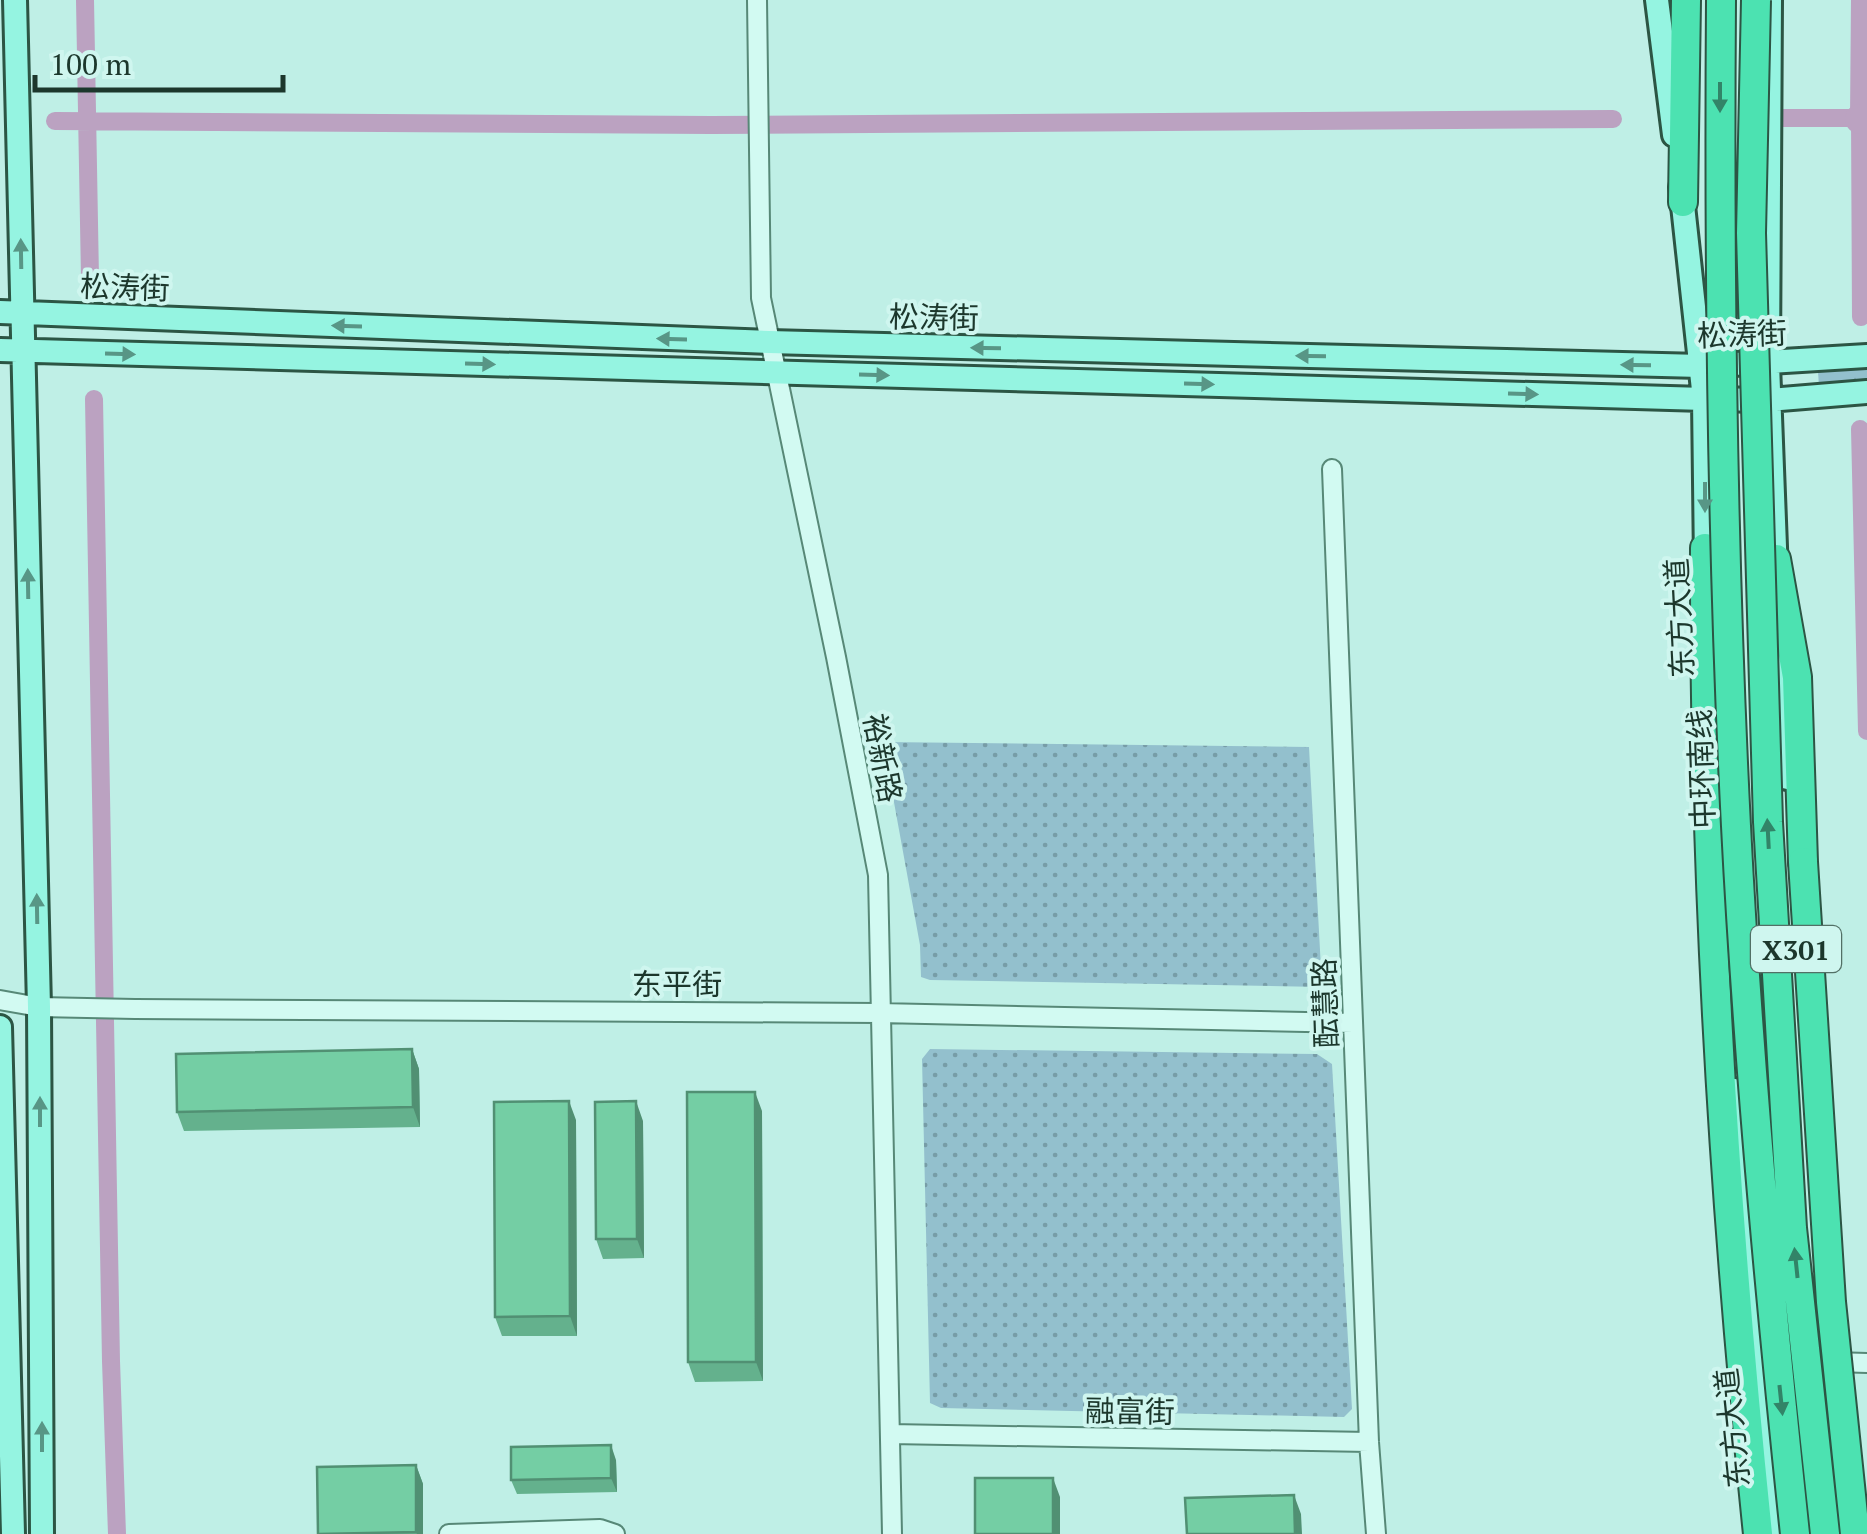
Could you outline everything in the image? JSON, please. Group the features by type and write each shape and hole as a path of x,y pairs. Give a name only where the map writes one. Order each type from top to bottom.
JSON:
{"highway":[{"path":"1683,202 1686,0"},
{"name":"中环南线","path":"1721,0 1719,236 1736,827 1764,1232 1795,1534"},
{"path":"1757,0 1751,234 1768,822 1792,1228 1825,1534"},
{"path":"1705,548 1704,704 1710,912 1738,1345 1758,1534"},
{"path":"1776,559 1797,677 1804,862 1831,1302 1856,1534"}],"main road":[{"path":"15,0 11,351 39,1007 42,1534"},
{"name":"东方大道","path":"1657,0 1704,399 1705,548 1727,986 1755,1360 1774,1534"},
{"name":"X301","path":"1770,0 1768,364 1776,559 1795,938 1825,1360 1843,1534"},
{"name":"松涛街","path":"11,313 769,342 1701,366 1867,356"},
{"name":"松涛街","path":"11,351 1704,399 1769,400 1867,392"},
{"path":"0,1027 12,1534"}],"street":[{"name":"裕新路","path":"757,0 761,298 878,876 892,1534"},
{"name":"酝慧路","path":"1332,469 1369,1442 1376,1534"},
{"name":"东平街","path":"0,1000 39,1007 134,1009 879,1013 1354,1024"},
{"path":"1755,1360 1867,1363"},
{"name":"融富街","path":"890,1434 1369,1442"},
{"path":"449,1534 600,1529 615,1534"}],"green space":[{"path":"1867,368 1867,382 1819,386 1818,372"},
{"path":"883,742 1309,747 1322,987 921,977 920,945"},
{"path":"930,1049 1317,1054 1332,1064 1352,1409 1344,1417 941,1408 930,1403 922,1059"}],"building":[{"path":"412,1049 413,1107 177,1112 176,1054"},
{"path":"687,1092 755,1092 756,1362 688,1362"},
{"path":"569,1101 570,1316 495,1317 494,1102"},
{"path":"636,1101 637,1239 596,1239 595,1102"},
{"path":"611,1445 611,1478 511,1480 511,1447"},
{"path":"416,1465 416,1532 318,1534 317,1467"},
{"path":"975,1478 1053,1478 1053,1534 975,1534"},
{"path":"1294,1495 1295,1534 1187,1534 1185,1498"}],"waterway":[{"path":"85,0 90,278"},
{"path":"1781,118 1859,118 1860,0"},
{"path":"55,121 711,125 1613,119"},
{"path":"1860,119 1861,317"},
{"path":"1860,119 1867,119"},
{"path":"94,399 117,1534"},
{"path":"1860,429 1867,731"}]}
